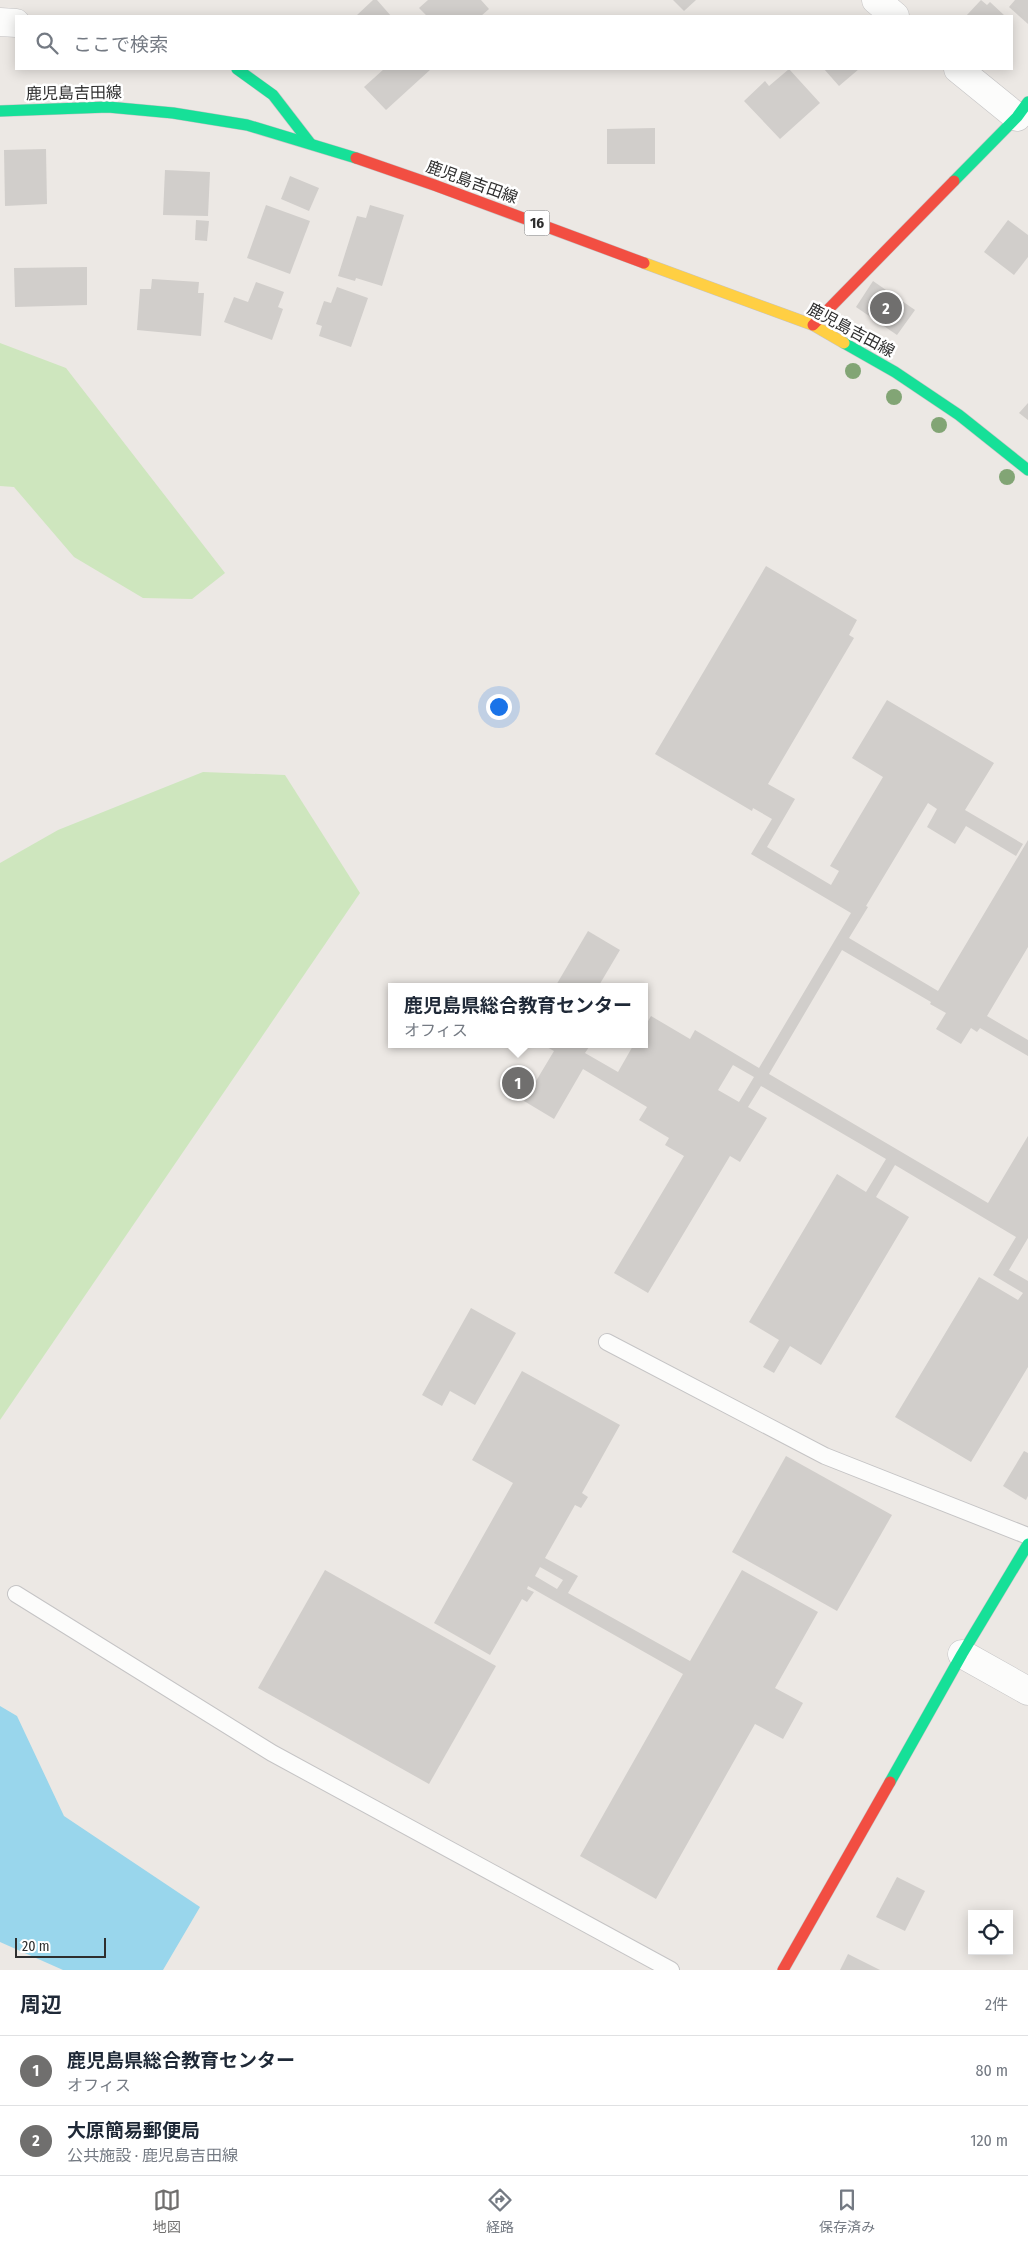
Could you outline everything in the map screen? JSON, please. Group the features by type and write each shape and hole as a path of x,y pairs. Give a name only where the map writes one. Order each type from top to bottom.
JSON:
{"main road":[{"path":"237,70 273,95 310,143"},
{"name":"鹿児島吉田線","path":"0,111 108,107 173,113 247,125 310,143 434,185 813,325 903,377 959,415 1028,470"},
{"path":"813,325 1022,109"},
{"path":"783,1970 962,1654 1028,1544"}],"street":[{"path":"876,0 894,15"},
{"path":"0,22 15,24"},
{"path":"960,70 1022,109"},
{"path":"962,1654 1028,1691"}],"lane":[{"path":"607,1342 825,1456 1028,1536"},
{"path":"16,1594 272,1753 671,1970"}],"green space":[{"path":"0,343 66,368 225,573 192,599 143,598 74,557 14,487 0,486"},
{"path":"203,772 285,775 360,893 0,1420 0,863 58,830"}],"water":[{"path":"0,1706 17,1716 64,1816 200,1907 163,1970 63,1970 0,1942"}],"building":[{"path":"373,0 377,0 390,15 357,15"},
{"path":"428,0 481,0 489,9 482,15 426,15 419,8"},
{"path":"673,0 696,0 684,11"},
{"path":"981,0 987,5 990,2 1004,15 967,15"},
{"path":"1015,0 1028,0 1028,24 1009,7"},
{"path":"383,70 430,70 386,110 364,87"},
{"path":"790,70 820,103 780,139 744,101 765,81 769,86"},
{"path":"825,70 858,70 839,86"},
{"path":"655,128 655,164 607,164 607,129"},
{"path":"46,149 47,204 5,206 4,150"},
{"path":"165,170 210,172 208,216 163,215"},
{"path":"290,176 319,188 309,211 281,199"},
{"path":"266,205 310,221 290,274 247,258"},
{"path":"370,205 404,215 382,286 356,278 355,281 338,276 357,216 366,218"},
{"path":"196,220 209,221 207,241 195,240"},
{"path":"1008,220 1028,235 1028,257 1014,275 984,252"},
{"path":"87,267 87,305 15,307 14,268"},
{"path":"152,279 199,282 198,293 204,293 201,336 137,330 140,289 151,289"},
{"path":"873,281 915,310 897,335 856,307"},
{"path":"256,282 284,292 278,307 283,309 272,340 224,322 234,297 248,302"},
{"path":"337,287 368,298 351,347 319,336 322,326 316,324 324,301 331,303"},
{"path":"1028,403 1028,420 1019,413"},
{"path":"766,566 857,620 849,635 854,638 768,784 795,799 767,847 831,885 839,871 830,866 883,777 852,758 887,700 994,763 965,810 1023,844 1016,856 966,826 955,844 927,827 937,809 928,803 849,938 938,991 1028,840 1028,947 987,1016 1028,1040 1028,1056 980,1028 977,1032 971,1028 961,1044 936,1029 946,1013 930,1004 931,1002 842,950 769,1074 988,1203 1028,1136 1028,1238 1009,1270 1028,1281 1028,1367 971,1462 895,1417 979,1277 1018,1300 1023,1293 993,1275 1016,1237 895,1165 876,1197 909,1217 821,1365 790,1346 774,1373 763,1367 779,1340 749,1322 837,1174 866,1192 886,1159 761,1086 748,1107 767,1118 740,1162 730,1156 648,1293 614,1273 684,1156 665,1145 669,1138 639,1120 647,1107 583,1069 554,1119 524,1101 554,1051 549,1048 588,1048 585,1053 618,1072 632,1048 648,1048 648,1021 651,1016 690,1039 695,1030 759,1068 851,913 751,854 772,819 753,808 752,811 655,754","holes":["733,1065 754,1077 739,1102 718,1090"]},
{"path":"588,931 620,950 600,983 557,983"},
{"path":"471,1308 516,1333 475,1405 450,1391 442,1406 422,1395"},
{"path":"522,1371 620,1425 582,1493 588,1497 581,1508 575,1505 545,1558 578,1576 568,1593 690,1661 742,1570 818,1612 775,1688 803,1703 783,1739 755,1724 656,1899 580,1856 683,1674 528,1586 527,1589 534,1592 527,1602 522,1599 490,1655 434,1623 513,1483 472,1460","holes":["540,1567 563,1580 557,1589 535,1576"]},
{"path":"1024,1451 1028,1453 1028,1496 1026,1500 1003,1486"},
{"path":"786,1456 892,1515 837,1611 732,1552"},
{"path":"325,1570 496,1666 429,1784 258,1688"},
{"path":"897,1877 925,1891 905,1931 876,1917"},
{"path":"848,1954 880,1970 840,1970"}],"traffic: fast":[{"path":"238,70 273,95 310,143"},
{"path":"954,181 1017,117 1028,102"},
{"path":"0,111 108,107 173,113 247,125 356,158"},
{"path":"844,343 895,372 959,415 1028,470"},
{"path":"890,1782 962,1654 1028,1544"}],"traffic: slow":[{"path":"644,263 813,325 844,343"}],"traffic: jam":[{"path":"356,158 644,263"},
{"path":"813,325 954,181"},
{"path":"783,1970 890,1782"}],"place":[{"name":"大原簡易郵便局","path":"886,308"},
{"name":"鹿児島県総合教育センター","path":"518,1083"}]}
